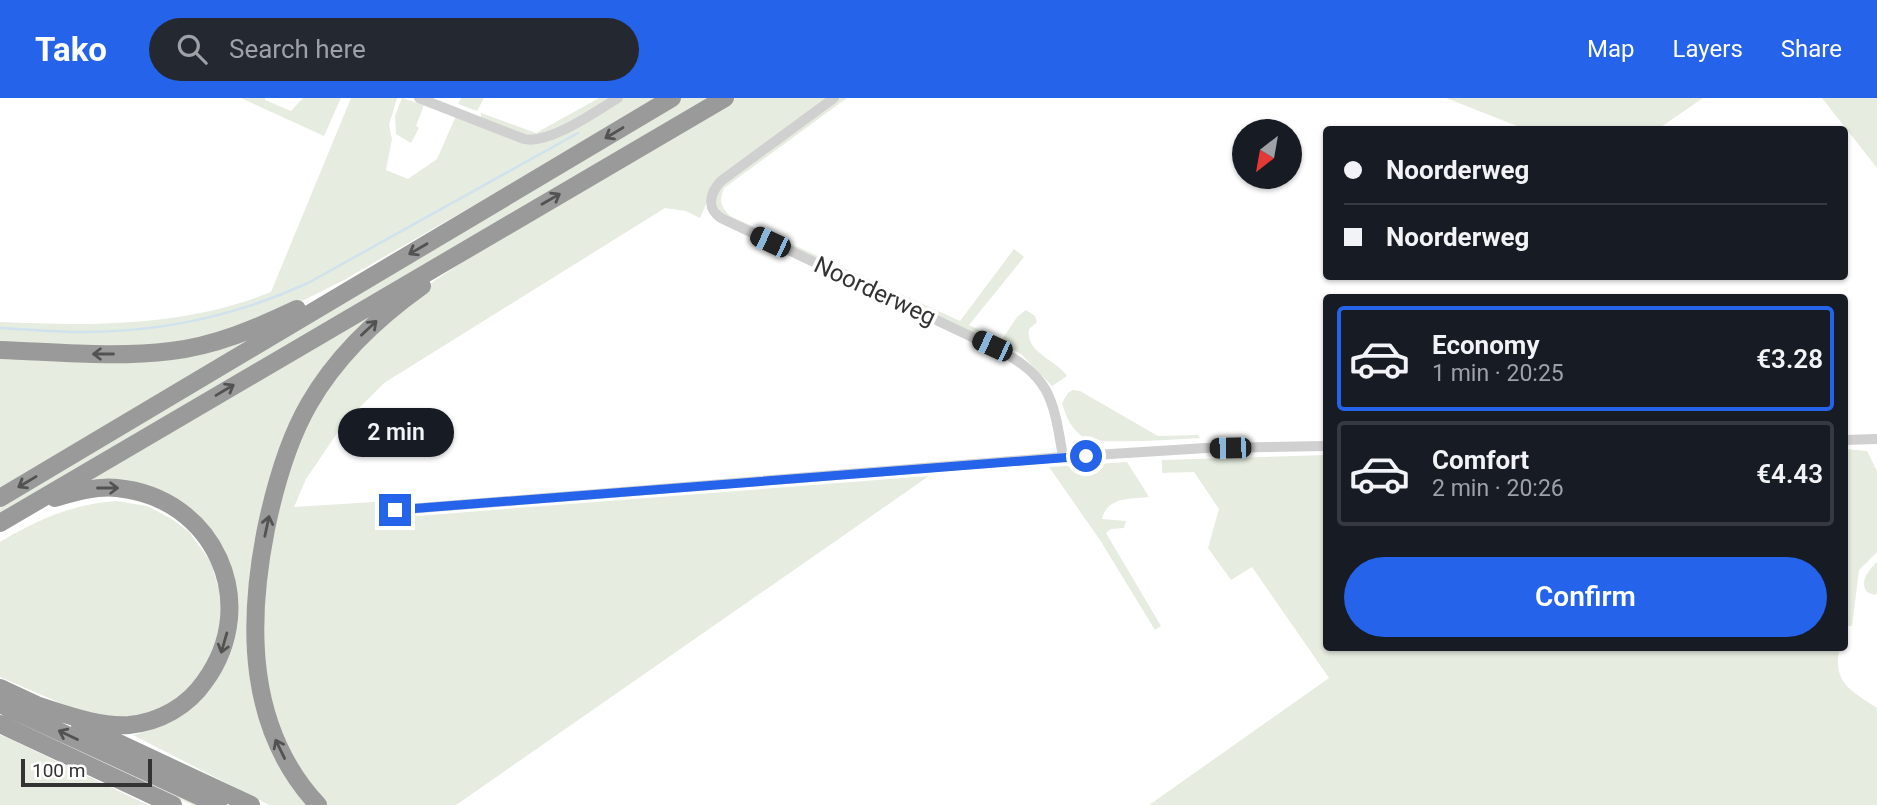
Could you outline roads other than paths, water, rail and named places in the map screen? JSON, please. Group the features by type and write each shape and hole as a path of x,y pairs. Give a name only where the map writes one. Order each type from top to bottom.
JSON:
{"highway":[{"path":"0,498 672,98"},
{"path":"0,523 724,98"},
{"path":"318,805 291,769 279,747 269,724 256,669 254,626 257,586 279,475 310,402 347,350 380,317 492,233"},
{"path":"0,349 106,354 189,348 259,327 373,275"},
{"path":"19,512 94,488 115,487 153,496 190,517 206,535 219,557 227,580 230,601 225,645 215,667 200,689 173,712 130,725 108,724 36,705"},
{"path":"0,688 251,805"},
{"path":"0,704 218,805"},
{"path":"0,724 173,805"}],"street":[{"path":"419,98 534,141 554,134 618,98"},
{"name":"Noorderweg","path":"834,98 721,181 711,199 714,212 721,218 992,346 1027,366 1043,384 1053,403 1063,457"},
{"path":"1848,440 1877,439"},
{"path":"395,510 1063,457 1206,448 1323,446"}],"waterway":[{"path":"0,328 75,332 135,330 194,321 252,305 308,283 578,133"}]}
